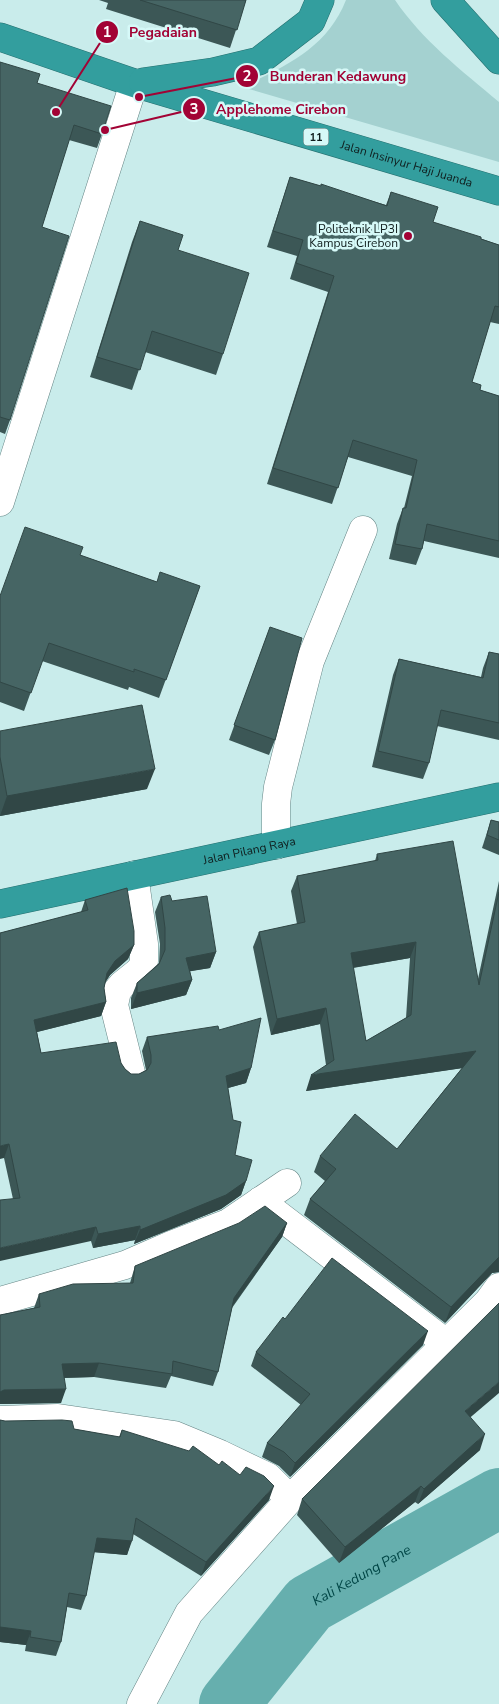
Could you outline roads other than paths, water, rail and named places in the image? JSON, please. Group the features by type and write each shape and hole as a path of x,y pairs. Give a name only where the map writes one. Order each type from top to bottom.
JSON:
{"highway":[{"path":"134,84 212,72 259,61 311,21 320,0"},
{"path":"445,0 499,60"},
{"name":"Jalan Insinyur Haji Juanda","path":"0,37 134,84 499,191"},
{"name":"Jalan Pilang Raya","path":"0,904 499,797"}],"street":[{"path":"0,502 9,441 134,84"},
{"path":"276,845 278,787 310,661 363,530"},
{"path":"130,1073 114,1005 117,991 137,974 142,968 144,961 144,944 134,875"},
{"path":"0,1301 125,1265 228,1223 286,1183"},
{"path":"260,1201 446,1343"},
{"path":"141,1704 189,1613 290,1499 488,1302 499,1287"},
{"path":"0,1420 58,1418 174,1435 268,1477 290,1499"}],"waterway":[{"name":"Kali Kedung Pane","path":"229,1704 309,1604 499,1498"}],"place":[{"name":"Bunderan Kedawung","path":"139,97"},
{"name":"Pegadaian","path":"56,112"},
{"name":"Applehome Cirebon","path":"105,130"},
{"name":"Politeknik LP3I Kampus Cirebon","path":"408,236"}]}
